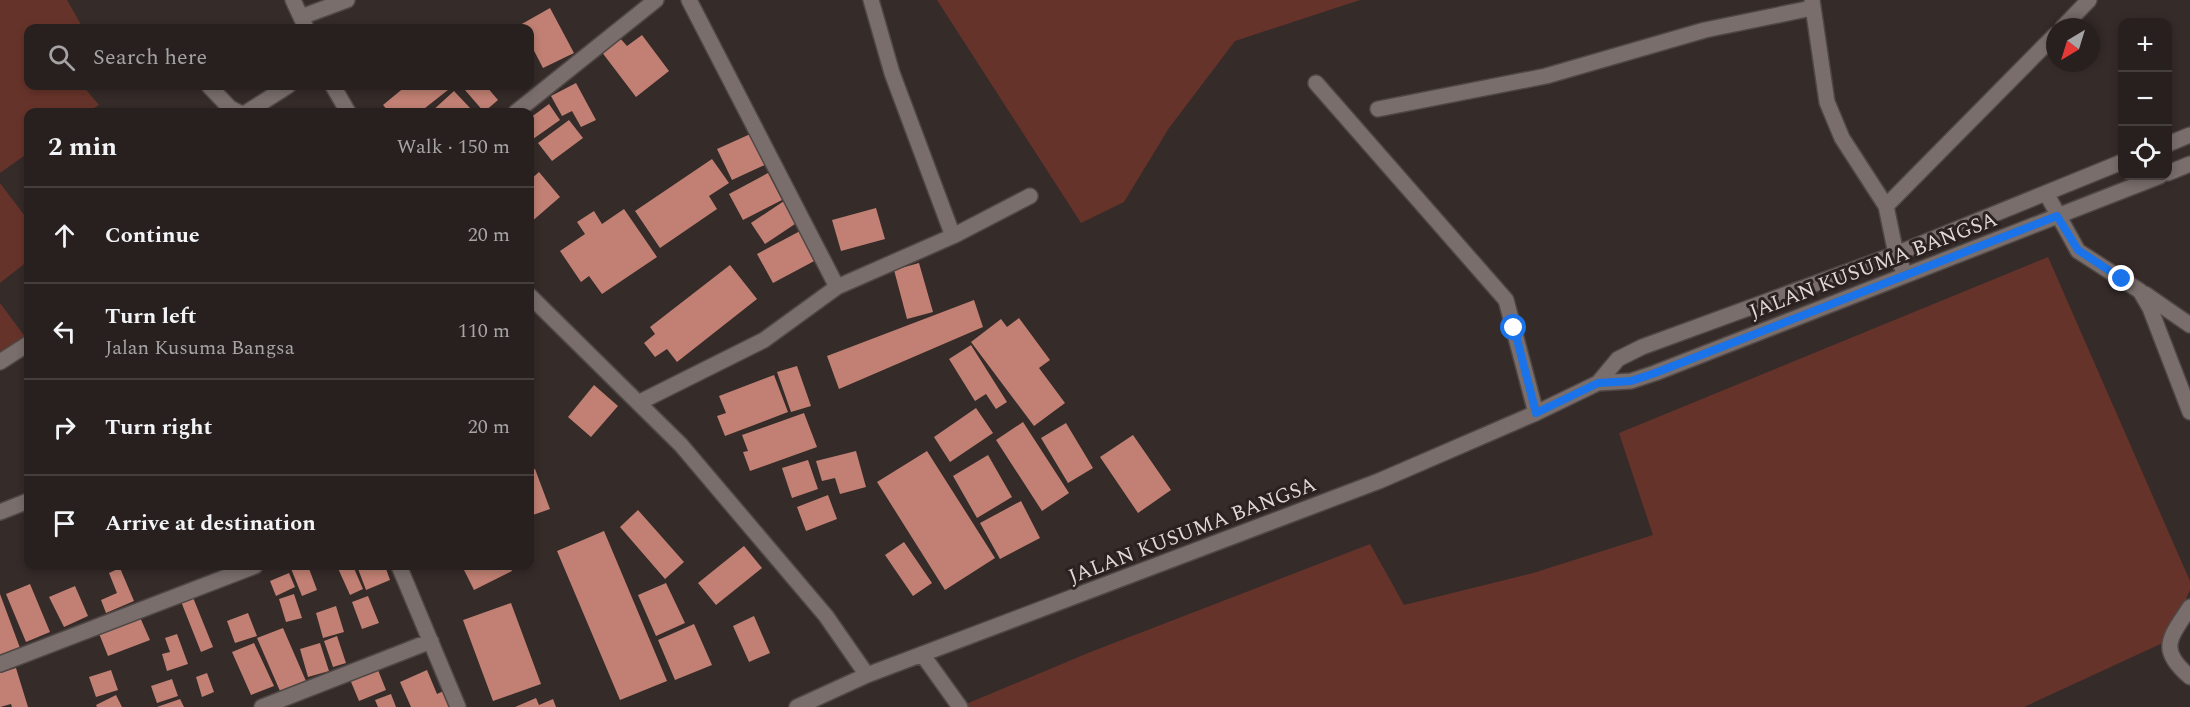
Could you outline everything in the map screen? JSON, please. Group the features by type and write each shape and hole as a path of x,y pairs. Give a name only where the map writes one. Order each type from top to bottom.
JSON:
{"street":[{"path":"293,0 303,23 346,0"},
{"path":"521,108 656,0"},
{"path":"689,0 837,287"},
{"path":"871,0 892,73 953,236"},
{"path":"2072,18 2089,0"},
{"path":"1378,110 1546,76 1705,30 1812,4 1827,102 1842,138 1886,206 1896,254 1905,274"},
{"path":"1886,206 2046,44"},
{"path":"1316,83 1506,300 1536,413"},
{"path":"213,90 230,108"},
{"path":"253,108 282,90"},
{"path":"335,90 346,108"},
{"path":"2172,142 2190,135"},
{"name":"JALAN KUSUMA BANGSA","path":"1598,383 1618,359 1642,347 1896,254 2118,164"},
{"path":"2172,171 2190,164"},
{"name":"JALAN KUSUMA BANGSA","path":"797,707 867,675 1379,481 1536,413 1598,383 1631,381 1655,373 2150,180"},
{"path":"2046,193 2078,250 2190,325"},
{"path":"639,402 764,340 837,287 953,236 1030,196"},
{"path":"2140,291 2150,308 2190,412"},
{"path":"534,300 681,445 826,616 867,675"},
{"path":"0,362 24,347"},
{"path":"0,512 24,503"},
{"path":"0,664 245,570"},
{"path":"401,570 458,707"},
{"path":"2190,607 2172,634 2169,647 2175,663 2190,676"},
{"path":"262,707 431,641"},
{"path":"922,654 960,707"}],"shaded area":[{"path":"0,0 67,0 81,24 24,24 24,90 86,90 99,105 94,108 24,108 24,156 0,173"},
{"path":"937,0 1360,0 1235,41 1169,128 1124,202 1081,223"},
{"path":"0,183 24,215 24,264 0,283"},
{"path":"2048,257 2190,581 2190,590 2167,641 2024,707 959,707 1088,653 1370,544 1404,605 1533,573 1653,535 1619,433"},
{"path":"0,303 24,335 24,339 0,354"}],"building":[{"path":"550,8 574,53 543,68 534,51 534,24 522,24"},
{"path":"642,35 669,71 636,97 601,51 619,37 627,46"},
{"path":"576,83 596,120 581,127 572,111 562,116 551,96"},
{"path":"401,90 448,90 425,108 386,108 383,105"},
{"path":"465,90 489,90 498,100 489,108 481,108"},
{"path":"454,91 470,108 435,108"},
{"path":"549,104 560,120 534,138 534,115"},
{"path":"569,120 583,138 552,161 538,143"},
{"path":"757,131 771,162 732,180 717,149"},
{"path":"712,159 729,183 709,196 717,209 660,248 635,211"},
{"path":"539,172 560,197 534,220 534,176"},
{"path":"768,173 782,200 743,220 729,194"},
{"path":"784,201 798,222 765,244 751,223"},
{"path":"876,208 885,239 841,251 832,220"},
{"path":"624,209 657,257 602,294 589,276 581,282 560,251 585,234 577,222 594,211 602,224"},
{"path":"802,230 818,259 773,283 757,254"},
{"path":"919,263 933,312 907,319 894,270"},
{"path":"730,265 757,299 677,362 667,349 655,357 644,343 655,334 650,327"},
{"path":"974,300 983,327 839,389 827,356"},
{"path":"1019,318 1050,360 1039,368 1065,403 1034,426 971,342 1001,319 1007,327"},
{"path":"971,345 1007,402 996,409 986,394 975,401 949,359"},
{"path":"797,366 811,406 791,412 777,372"},
{"path":"774,375 788,412 725,436 717,416 726,413 719,396"},
{"path":"594,385 618,406 591,437 568,417"},
{"path":"976,408 993,433 950,462 934,437"},
{"path":"804,413 817,447 750,471 743,452 748,451 742,435"},
{"path":"1023,422 1069,493 1042,511 996,440"},
{"path":"1066,423 1093,468 1068,483 1041,438"},
{"path":"1133,435 1171,490 1138,513 1100,457"},
{"path":"856,451 866,487 840,494 835,478 822,481 816,461"},
{"path":"927,451 995,558 945,590 877,482"},
{"path":"988,455 1012,497 977,518 953,476"},
{"path":"808,460 818,489 792,498 782,468"},
{"path":"534,469 550,509 534,515"},
{"path":"828,495 837,519 806,531 797,507"},
{"path":"1021,501 1040,538 1000,559 980,523"},
{"path":"638,510 684,562 665,579 620,527"},
{"path":"604,531 667,681 620,700 557,551"},
{"path":"904,542 932,583 913,596 885,555"},
{"path":"744,546 762,568 716,605 698,583"},
{"path":"121,570 134,601 106,613 101,600 117,593 109,573"},
{"path":"292,570 310,570 317,590 302,596"},
{"path":"339,570 355,570 363,589 350,595"},
{"path":"358,570 386,570 390,580 366,590"},
{"path":"464,570 512,571 474,590"},
{"path":"289,573 295,587 276,596 270,581"},
{"path":"666,583 685,623 656,636 638,595"},
{"path":"30,584 50,632 26,642 6,594"},
{"path":"75,586 88,616 64,627 49,597"},
{"path":"0,594 20,648 0,655"},
{"path":"294,594 302,618 286,622 279,599"},
{"path":"192,595 213,647 201,652 180,599"},
{"path":"368,596 379,623 362,629 352,602"},
{"path":"511,603 541,684 493,701 463,620"},
{"path":"336,606 344,632 323,638 316,613"},
{"path":"248,613 257,636 235,643 227,621"},
{"path":"139,615 150,640 108,656 98,631"},
{"path":"754,616 770,653 749,662 733,626"},
{"path":"694,624 712,665 675,680 658,640"},
{"path":"283,628 306,681 280,691 257,638"},
{"path":"177,634 188,664 167,671 162,654 170,652 165,638"},
{"path":"337,636 346,663 333,667 324,641"},
{"path":"254,643 274,686 251,695 232,652"},
{"path":"320,643 329,671 308,677 300,649"},
{"path":"376,665 386,690 359,701 349,677"},
{"path":"16,668 28,707 12,707 11,704 0,707 0,673"},
{"path":"111,670 118,690 96,697 89,677"},
{"path":"427,670 437,694 446,690 453,707 411,707 400,682"},
{"path":"207,673 214,692 202,697 196,677"},
{"path":"172,679 178,696 157,703 151,686"},
{"path":"391,694 396,707 378,707 375,700"},
{"path":"116,695 122,707 97,707 96,705"},
{"path":"536,698 539,705 553,699 556,707 515,707"},
{"path":"180,699 184,707 157,707"}],"route":[{"path":"1514,328 1536,413 1598,383 1631,381 1655,373 2057,216 2078,250 2122,279"}]}
